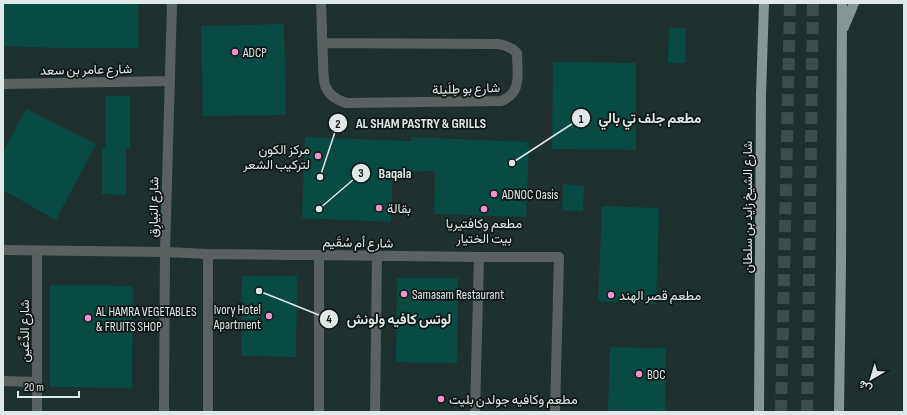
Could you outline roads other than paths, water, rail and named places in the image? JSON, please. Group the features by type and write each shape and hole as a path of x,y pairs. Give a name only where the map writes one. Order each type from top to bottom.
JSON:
{"main road":[{"path":"839,412 842,3"},
{"path":"842,32 854,3"},
{"name":"شارع الشيخ زايد بن سلطان","path":"759,412 762,6"}],"street":[{"name":"شارع البَيارِق","path":"164,412 165,252 172,3"},
{"name":"شارع بو طِلَيلة","path":"321,3 322,43 325,85 328,92 339,101 346,103 501,101 512,95 516,90 518,83 517,53 510,47 504,45 322,43"},
{"name":"شارع عامر بن سعد","path":"3,84 170,81"},
{"name":"شارع أم سُقَيم","path":"3,250 208,254 559,257 555,412"},
{"name":"شارع الدِّعَين","path":"37,412 38,251"},
{"path":"208,254 208,412"},
{"path":"319,255 319,412"},
{"path":"375,412 377,256"},
{"path":"475,412 479,257"},
{"path":"3,381 37,382"}],"tunnel":[{"path":"781,412 790,3"},
{"path":"807,412 813,3"}],"place":[{"name":"ADCP","path":"235,52"},
{"name":"مركز الكون لتركيب الشعر","path":"318,156"},
{"name":"مطعم جلف تي بالي","path":"512,163"},
{"name":"AL SHAM PASTRY & GRILLS","path":"320,177"},
{"name":"ADNOC Oasis","path":"494,194"},
{"name":"بقالة","path":"379,208"},
{"name":"Baqala","path":"319,209"},
{"name":"مطعم وكافتيريا بيت الختيار","path":"484,209"},
{"name":"لوتس كافيه ولونش","path":"259,291"},
{"name":"Samasam Restaurant","path":"404,294"},
{"name":"مطعم قصر الهند","path":"611,295"},
{"name":"Ivory Hotel Apartment","path":"269,316"},
{"name":"AL HAMRA VEGETABLES & FRUITS SHOP","path":"88,318"},
{"name":"BOC","path":"639,374"},
{"name":"مطعم وكافيه جولدن بليت","path":"441,399"}]}
